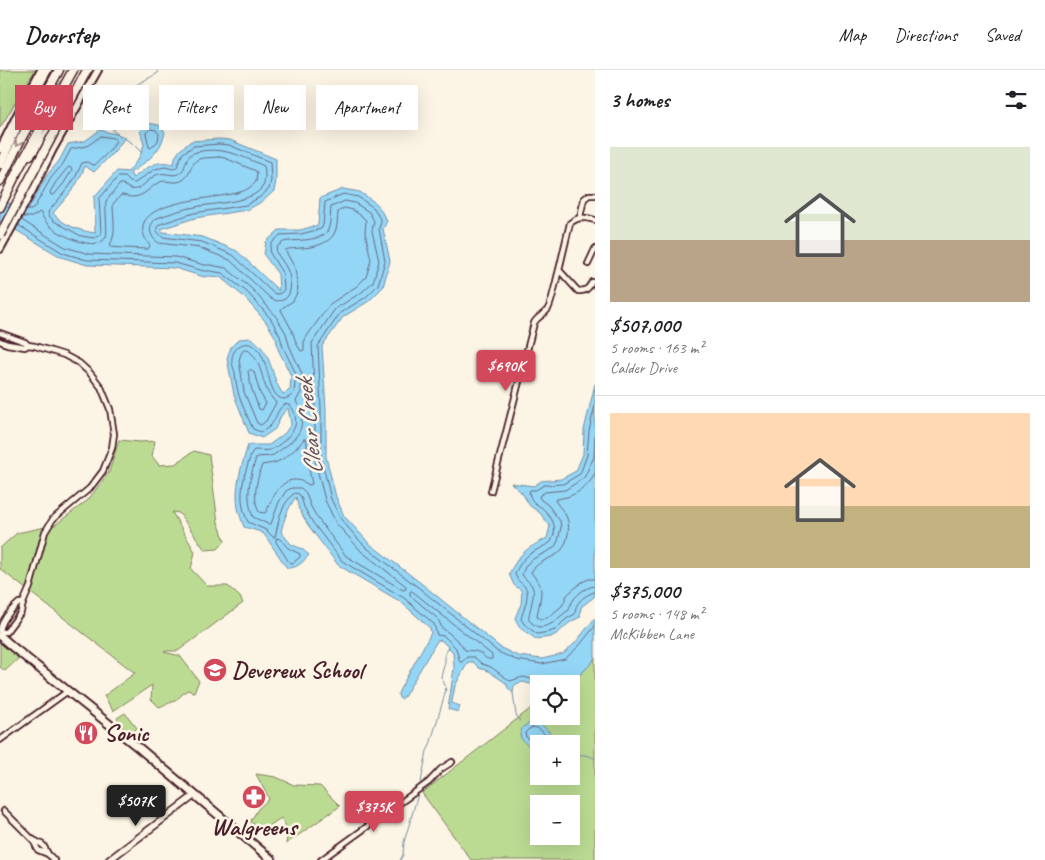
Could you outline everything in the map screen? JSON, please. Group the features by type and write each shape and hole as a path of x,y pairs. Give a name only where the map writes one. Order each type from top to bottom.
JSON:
{"highway":[{"path":"0,164 23,113 47,70"},
{"path":"0,181 59,70"},
{"path":"0,207 19,168 73,70"},
{"path":"19,168 48,134 88,70"},
{"path":"0,235 88,70"}],"main road":[{"path":"0,149 41,70"},
{"path":"0,249 53,149 98,70"},
{"path":"0,634 14,648 195,795 270,859"}],"street":[{"path":"580,217 584,199 589,195 595,195"},
{"path":"492,491 534,323 548,308 570,223 580,217 595,220"},
{"path":"588,264 595,249"},
{"path":"559,270 578,291 584,291 592,282"},
{"path":"0,333 26,342 28,346"},
{"path":"0,341 25,347 35,346 64,355 80,363 101,387 110,409 114,434 112,448 103,471 90,488 53,519 44,532 30,587 23,602 21,612 6,632 0,634 0,626 18,603 23,602"},
{"path":"0,740 68,691"},
{"path":"321,860 429,782 441,769 452,762"},
{"path":"108,860 195,795"},
{"path":"4,811 32,839 43,845 54,860"}],"green space":[{"path":"0,70 35,70 26,85 15,85 15,103 0,128"},
{"path":"119,440 155,441 152,456 159,465 175,464 194,451 209,455 218,522 225,541 218,549 205,550 179,513 172,512 195,552 191,569 207,586 228,586 240,597 243,603 178,651 164,652 180,656 199,681 194,692 187,690 175,701 159,707 151,699 152,685 113,711 104,696 135,673 0,569 0,548 17,533 55,525 88,500 109,472"},
{"path":"0,642 19,658 5,671 0,667"},
{"path":"595,657 595,860 471,860 422,793 530,709 530,725 580,725 579,675"},
{"path":"125,713 137,728 133,732 125,730 117,718"},
{"path":"256,774 276,777 294,785 320,786 340,806 286,844 288,830 281,818 263,830 250,822 258,809 269,799"}],"water":[{"name":"Clear Creek","path":"149,123 159,125 159,130 165,132 160,146 147,161 130,173 133,178 156,164 174,164 175,157 180,150 191,141 230,140 276,159 274,191 263,201 247,210 195,218 161,229 163,232 203,237 237,251 279,291 278,274 264,255 266,242 279,230 300,230 318,225 320,198 343,189 360,192 377,204 387,221 383,229 390,261 383,287 369,301 343,317 322,346 326,409 326,457 336,497 344,516 370,544 501,648 518,656 542,659 563,654 575,643 595,618 595,657 592,663 579,675 530,675 530,684 523,682 516,684 513,693 506,683 488,671 479,668 473,662 468,662 455,686 452,703 460,706 458,712 448,709 454,668 453,652 441,640 437,641 401,699 398,694 399,691 431,633 430,628 401,602 338,565 308,525 299,509 296,497 283,523 281,532 291,544 309,555 297,566 287,568 264,534 244,527 238,510 237,492 241,468 248,445 269,445 285,433 291,424 288,408 281,416 275,429 262,438 249,433 234,395 227,358 231,347 239,339 251,338 264,350 283,394 290,390 291,376 278,349 276,338 266,322 243,296 220,277 204,277 175,268 87,265 61,257 14,229 0,225 0,202 30,206 47,175 59,161 68,144 85,141 100,130 125,137 116,150 94,172 85,166 75,185 53,213 61,221 72,227 95,233 94,197 117,171 128,172 139,158 144,145 140,130 149,130"},
{"path":"595,384 595,593 594,597 581,607 580,617 551,637 536,639 520,628 515,618 521,604 522,591 514,585 509,574 524,552 547,538 550,526 511,483 534,486 541,481 561,479 576,471 583,454 584,430"},
{"path":"530,723 530,725 541,725 551,735 530,735 530,746 521,738 520,734 523,727"}],"waterway":[{"path":"121,136 113,131 113,126 123,101 133,87 158,73 157,70"},
{"path":"124,138 142,153"},
{"path":"420,787 427,751 444,697 446,687 441,677 445,654 449,647"},
{"path":"513,693 516,715 520,721"},
{"path":"580,754 595,759"},
{"path":"400,860 403,855 404,842 419,791"}],"place":[{"name":"Devereux School","path":"215,670"},
{"name":"Sonic","path":"86,733"},
{"name":"Walgreens","path":"254,797"}]}
